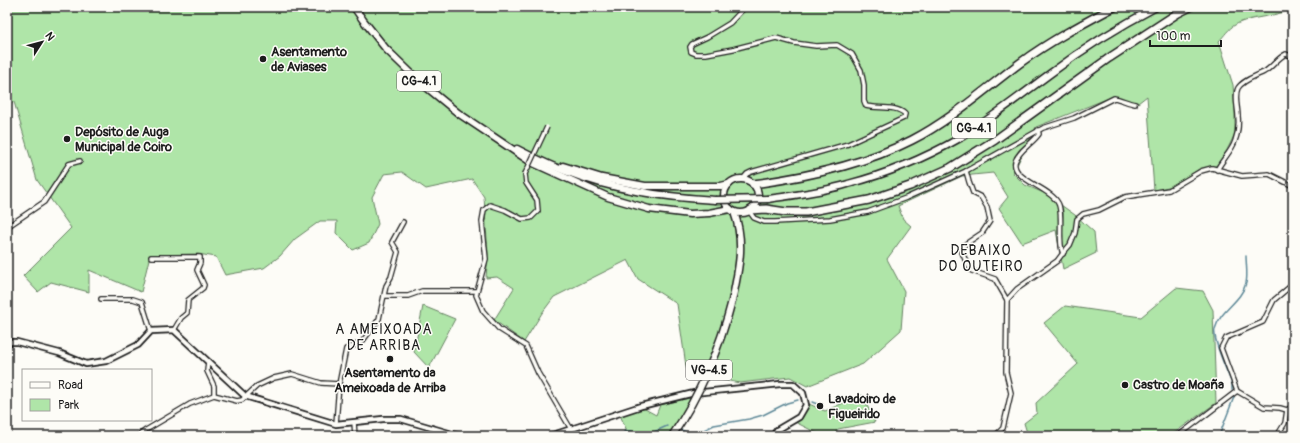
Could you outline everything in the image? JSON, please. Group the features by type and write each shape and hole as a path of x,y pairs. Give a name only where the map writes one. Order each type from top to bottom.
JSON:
{"highway":[{"name":"CG-4.1","path":"354,7 386,49 419,81 458,113 498,140 564,171 635,192 677,198 715,200 768,199 810,193 848,185 911,162 959,138 1105,36 1156,7"},
{"path":"752,184 832,169 867,160 912,139 948,118 1047,44 1114,7"},
{"path":"498,140 531,162 608,197 649,209 690,214 732,210 748,211 766,209 786,212 806,212 869,200 910,186 950,168 995,140 1108,58 1178,13 1190,7"},
{"path":"535,158 602,178 645,186 721,186 729,184 733,181 742,180 752,184 756,189 757,200 741,221 740,232"},
{"path":"729,184 726,188 724,197 727,206 732,210 740,232"},
{"name":"VG-4.5","path":"672,436 697,397 708,374 724,332 733,298 741,256 740,232"}],"street":[{"path":"742,180 751,172 797,160 848,144 904,118 905,114 902,111 866,106 864,101 864,85 861,70 852,54 837,46 816,46 794,43 776,38 706,54 696,54 691,52 690,46 692,44 708,37 730,23 745,7"},
{"path":"1217,170 1235,142 1238,133 1238,88 1249,79 1265,71 1280,57 1286,54 1293,57"},
{"path":"748,211 754,218 764,222 830,219 868,212 906,198 966,171 1038,130 1074,118 1114,98 1135,104"},
{"path":"547,127 525,174 526,183 537,200 538,211 531,218 522,219 490,204 484,210 482,221 486,259 476,295 483,311 499,329 526,346 538,373 571,429"},
{"path":"1038,130 1039,134 1020,154 1015,163 1016,170 1021,176 1047,191 1058,201 1060,207 1061,251 1063,254"},
{"path":"7,226 44,202 69,164 80,161"},
{"path":"1007,300 1016,289 1057,261 1070,245 1075,233 1077,219 1083,214 1099,210 1125,197 1169,190 1201,171 1212,168 1242,176 1269,174 1293,186"},
{"path":"966,171 968,182 973,193 980,197 987,207 990,221 982,233 964,245 962,252 972,271 995,279 1007,300 1006,372 1010,393 1004,429 995,436"},
{"path":"336,424 338,384 346,349 362,342 379,319 386,286 391,277 398,252 392,242 402,222"},
{"path":"151,257 200,257 200,263 197,270 204,285 203,288 188,300 187,313 181,318 174,330"},
{"path":"1287,410 1264,407 1238,391 1221,348 1226,338 1263,322 1274,300 1293,284"},
{"path":"384,296 408,296 422,291 477,291"},
{"path":"102,299 133,299 142,302 151,331"},
{"path":"7,342 17,342 59,353 86,364 106,361 138,345 151,331 174,330 245,396 336,424 383,419 401,419 459,436"},
{"path":"208,361 207,371 214,386 214,395"},
{"path":"138,436 190,404 214,395 236,401 242,400 257,386 274,378 292,374 321,383 338,384"},
{"path":"550,436 641,406 694,393 793,384 803,393 806,405 799,417 777,430 773,436"},
{"path":"1178,436 1238,391"},
{"path":"1277,436 1285,423 1287,410 1293,406"},
{"path":"354,422 355,436"}],"green space":[{"path":"7,7 1292,7 1281,13 1241,22 1231,28 1219,41 1233,85 1235,134 1227,150 1216,166 1199,169 1173,186 1154,190 1147,96 1138,103 1114,96 1036,127 1013,173 1025,185 1044,193 1075,215 1094,232 1096,253 1063,269 1056,230 1022,243 999,208 1008,197 993,173 962,176 898,206 903,219 911,226 887,259 904,291 901,330 863,364 807,386 790,377 740,383 687,373 677,304 638,279 628,260 554,297 524,342 494,320 514,288 497,277 486,278 488,254 484,197 472,179 426,189 402,172 384,174 372,197 378,224 369,243 353,250 336,233 337,221 320,221 295,239 280,256 264,268 225,275 216,257 198,254 150,255 141,292 89,270 89,292 51,282 38,292 23,276 71,228 37,180 14,102 7,106"},
{"path":"1176,288 1203,291 1213,310 1216,403 1170,436 1028,436 1024,423 1037,413 1036,403 1078,364 1044,323 1065,306 1141,317"},
{"path":"423,306 455,319 429,368 414,352"},
{"path":"862,395 875,422 838,429 833,436 823,436 795,422 800,419 809,404 825,411"},
{"path":"694,397 673,432 679,436 623,436 627,431 620,415 643,408 656,415 660,405"}],"waterway":[{"path":"1232,390 1232,384 1216,340 1215,329 1221,316 1240,296 1246,283 1246,256"},
{"path":"1219,436 1234,397"},
{"path":"678,429 694,435 714,425 763,415 787,403 798,400"},
{"path":"812,402 817,404"},
{"path":"645,436 667,426"},
{"path":"621,436 625,431 631,431 642,436"}],"place":[{"name":"Asentamento de Aviases","path":"263,59"},
{"name":"Depósito de Auga Municipal de Coiro","path":"67,139"},
{"name":"Asentamento da Ameixoada de Arriba","path":"390,359"},
{"name":"Castro de Moaña","path":"1125,385"},
{"name":"Lavadoiro de Figueirido","path":"820,406"}],"district":[{"name":"DEBAIXO DO OUTEIRO","path":"981,258"},
{"name":"A AMEIXOADA DE ARRIBA","path":"384,338"}]}
